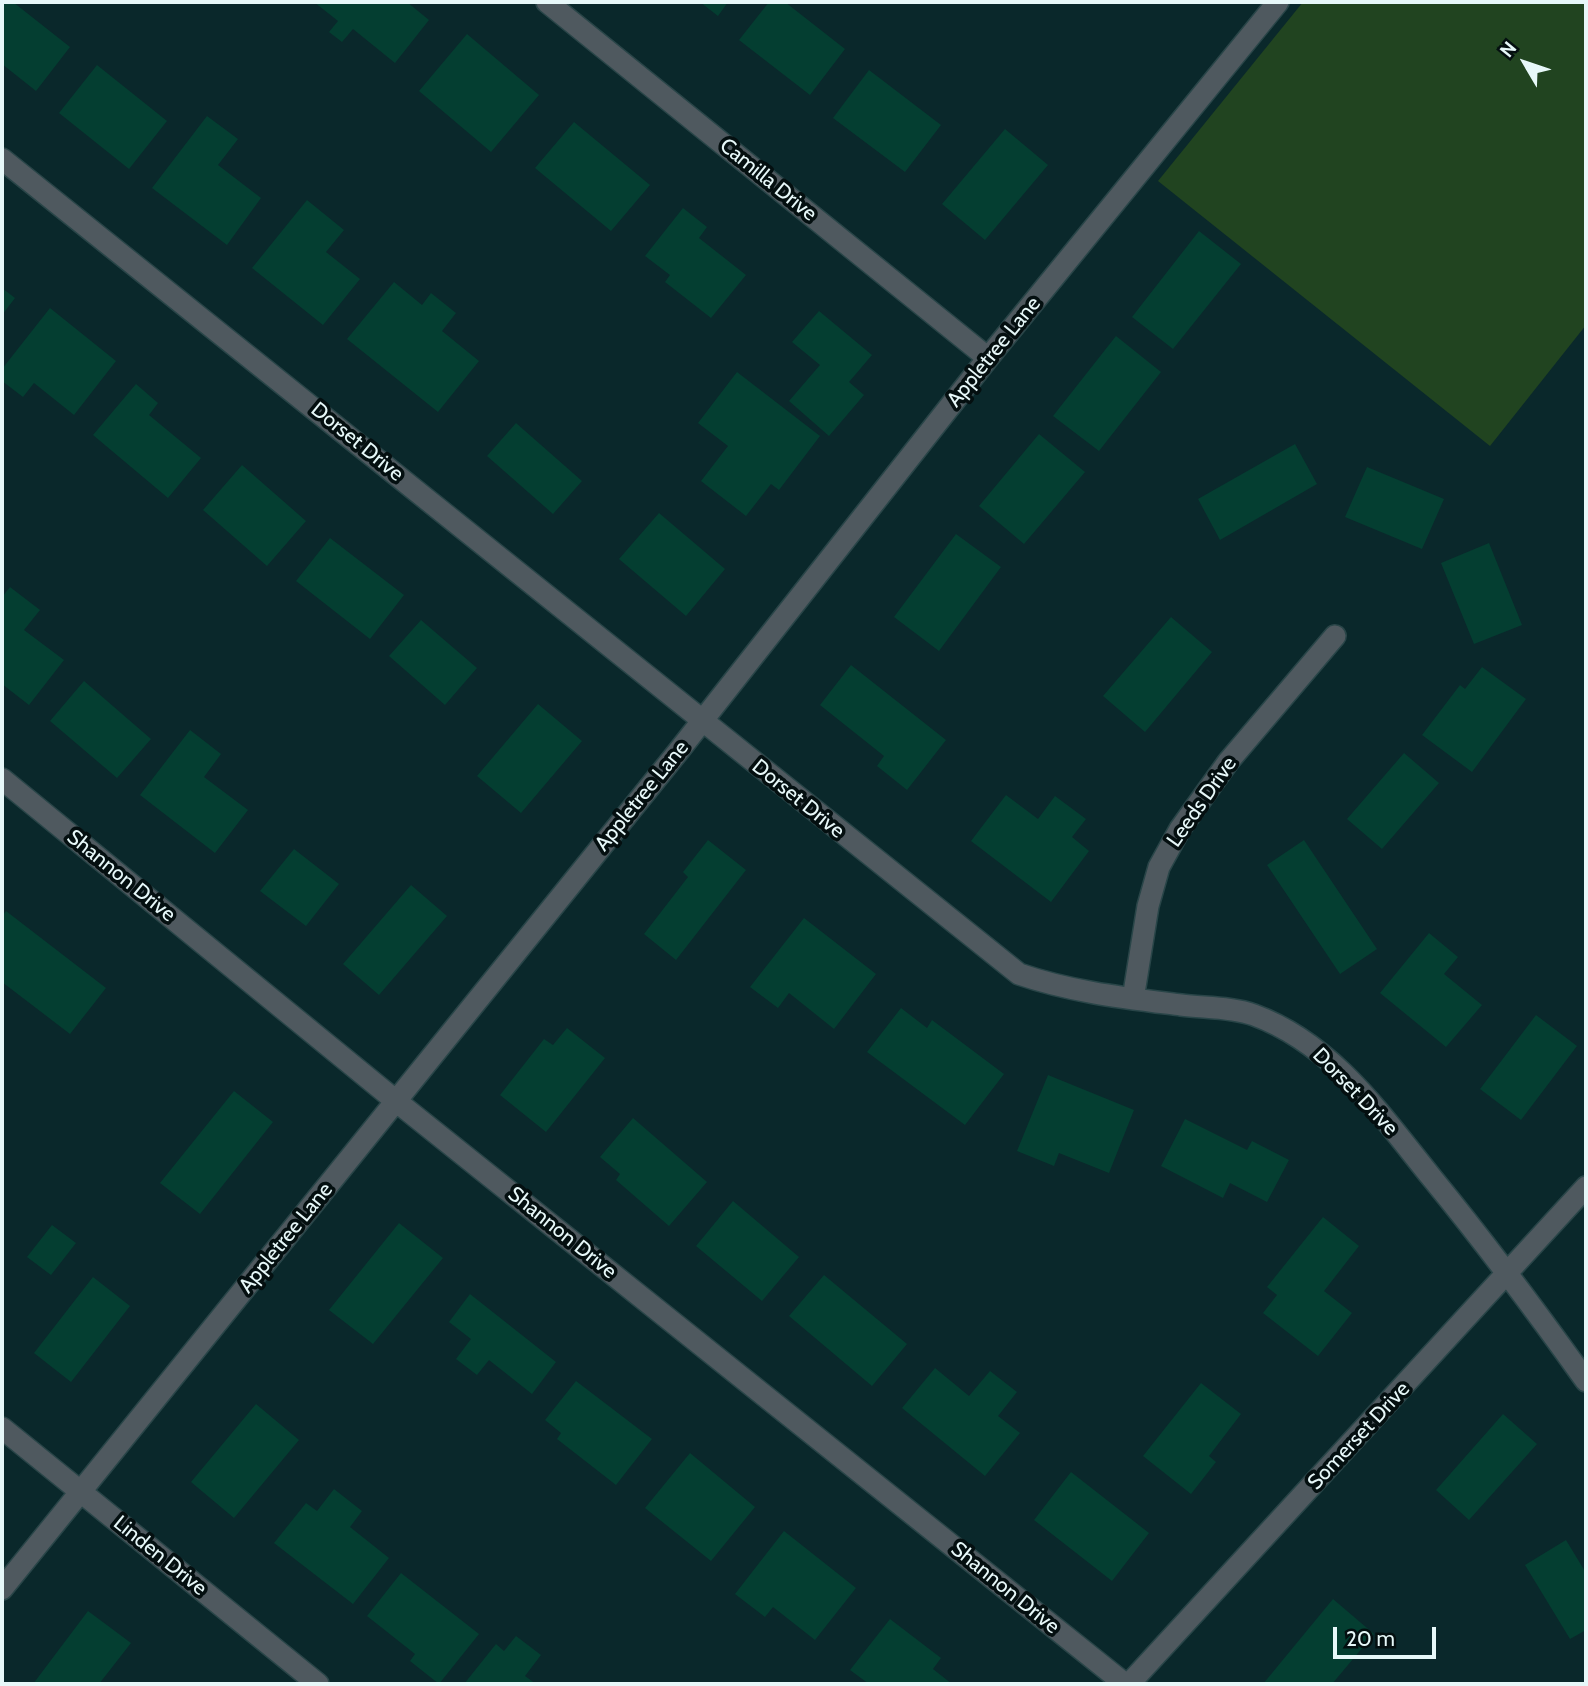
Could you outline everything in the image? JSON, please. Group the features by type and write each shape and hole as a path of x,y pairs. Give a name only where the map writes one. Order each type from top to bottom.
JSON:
{"street":[{"name":"Camilla Drive","path":"547,2 988,358"},
{"name":"Appletree Lane","path":"2,1589 701,722 988,358 1278,2"},
{"name":"Dorset Drive","path":"2,159 701,722 1019,974 1047,984 1133,999 1251,1013 1293,1031 1332,1062 1366,1097 1510,1274 1586,1381"},
{"name":"Leeds Drive","path":"1133,999 1148,906 1159,867 1180,829 1228,762 1335,636"},
{"name":"Shannon Drive","path":"2,779 396,1101 1127,1684"},
{"name":"Somerset Drive","path":"1127,1684 1510,1274 1586,1187"},
{"name":"Linden Drive","path":"2,1428 318,1684"}],"green space":[{"path":"1303,2 1586,2 1586,325 1490,446 1158,181"}],"building":[{"path":"2,2 13,2 70,47 36,91 2,64"},
{"path":"314,2 407,2 429,20 395,63 353,29 342,42 329,32 338,21"},
{"path":"700,2 728,2 718,16"},
{"path":"769,2 785,2 845,49 810,95 739,40"},
{"path":"467,34 539,95 491,152 419,91"},
{"path":"97,65 167,121 129,169 59,113"},
{"path":"869,70 941,125 905,172 833,118"},
{"path":"207,116 238,139 218,165 261,198 227,245 152,188"},
{"path":"574,122 650,185 611,231 535,168"},
{"path":"1005,129 1048,165 985,240 942,204"},
{"path":"307,200 344,230 326,252 360,279 323,325 252,268"},
{"path":"683,208 707,227 699,238 746,275 711,318 665,282 670,275 645,256"},
{"path":"1199,231 1241,264 1173,349 1132,317"},
{"path":"394,282 422,305 431,293 456,313 442,331 479,361 438,412 347,339"},
{"path":"2,288 15,298 2,315"},
{"path":"50,308 116,361 74,415 34,383 23,397 2,381 2,369"},
{"path":"819,311 872,355 849,382 864,395 829,436 789,401 820,365 792,342"},
{"path":"1116,336 1161,372 1099,451 1053,416"},
{"path":"737,372 820,436 779,490 771,484 746,516 701,481 728,446 698,423"},
{"path":"136,384 158,403 149,415 201,458 168,498 93,435"},
{"path":"516,423 582,481 553,514 487,456"},
{"path":"1039,434 1085,472 1024,544 979,506"},
{"path":"1295,444 1317,484 1220,540 1198,499"},
{"path":"242,465 306,521 267,566 203,510"},
{"path":"1367,467 1444,499 1422,549 1345,517"},
{"path":"659,513 725,569 686,616 619,559"},
{"path":"956,534 1001,567 939,651 894,617"},
{"path":"330,538 404,595 370,639 296,581"},
{"path":"1489,543 1522,625 1474,644 1441,563"},
{"path":"10,587 40,610 24,630 64,660 29,705 2,684 2,597"},
{"path":"1171,617 1212,652 1145,732 1103,696"},
{"path":"421,620 477,668 445,705 389,656"},
{"path":"851,665 946,740 907,790 877,766 884,756 820,705"},
{"path":"1482,667 1526,699 1472,772 1422,735 1460,685 1465,689"},
{"path":"84,681 151,739 117,778 50,721"},
{"path":"538,704 582,741 521,813 477,776"},
{"path":"190,730 221,754 204,777 248,810 215,853 140,795"},
{"path":"1404,753 1439,783 1382,849 1347,819"},
{"path":"1006,795 1038,819 1055,796 1086,819 1072,837 1089,851 1051,902 971,841"},
{"path":"708,840 746,870 676,960 644,934 688,877 683,872"},
{"path":"1304,840 1377,949 1340,974 1267,865"},
{"path":"294,849 339,884 306,926 260,891"},
{"path":"411,885 447,916 379,995 343,964"},
{"path":"6,911 106,988 70,1034 2,982 2,916"},
{"path":"804,918 876,974 834,1029 789,993 778,1008 750,987"},
{"path":"1429,933 1458,957 1444,974 1482,1005 1446,1047 1380,993"},
{"path":"901,1008 927,1028 932,1020 1004,1074 965,1125 867,1052"},
{"path":"1536,1015 1577,1046 1521,1120 1480,1089"},
{"path":"567,1028 605,1058 546,1132 500,1095 544,1039 553,1045"},
{"path":"1048,1075 1134,1110 1109,1173 1059,1153 1054,1166 1017,1151"},
{"path":"234,1091 273,1122 200,1214 160,1183"},
{"path":"633,1118 707,1182 669,1226 616,1180 620,1174 600,1157"},
{"path":"1185,1119 1247,1150 1252,1141 1289,1160 1267,1202 1230,1183 1223,1198 1161,1166"},
{"path":"733,1201 799,1257 762,1301 696,1246"},
{"path":"1323,1217 1359,1246 1324,1291 1352,1313 1318,1356 1263,1313 1277,1295 1267,1287"},
{"path":"399,1223 443,1258 373,1344 329,1310"},
{"path":"52,1225 76,1243 51,1275 27,1257"},
{"path":"824,1275 907,1344 872,1386 789,1316"},
{"path":"93,1277 130,1306 71,1382 34,1353"},
{"path":"470,1294 556,1362 532,1394 489,1360 477,1375 456,1359 471,1339 449,1322"},
{"path":"935,1368 969,1396 990,1371 1017,1392 998,1416 1020,1433 985,1476 902,1408"},
{"path":"576,1381 652,1439 616,1485 557,1439 561,1433 545,1420"},
{"path":"1201,1383 1241,1414 1209,1456 1216,1462 1191,1494 1143,1456"},
{"path":"256,1404 299,1440 234,1518 191,1482"},
{"path":"1503,1414 1537,1444 1469,1520 1436,1490"},
{"path":"690,1453 755,1507 711,1561 645,1508"},
{"path":"1071,1472 1149,1533 1112,1581 1034,1520"},
{"path":"334,1489 362,1511 350,1527 389,1558 353,1604 274,1543 306,1503 317,1511"},
{"path":"784,1531 856,1588 815,1640 773,1607 765,1617 735,1594"},
{"path":"1566,1540 1586,1573 1586,1630 1570,1639 1525,1565"},
{"path":"401,1573 479,1634 439,1684 410,1661 415,1654 367,1616"},
{"path":"1333,1599 1374,1634 1332,1684 1263,1684"},
{"path":"88,1611 131,1643 99,1684 33,1684"},
{"path":"890,1619 941,1658 933,1669 952,1684 869,1684 850,1670"},
{"path":"516,1636 541,1655 525,1676 536,1684 464,1684 496,1644 504,1651"}]}
